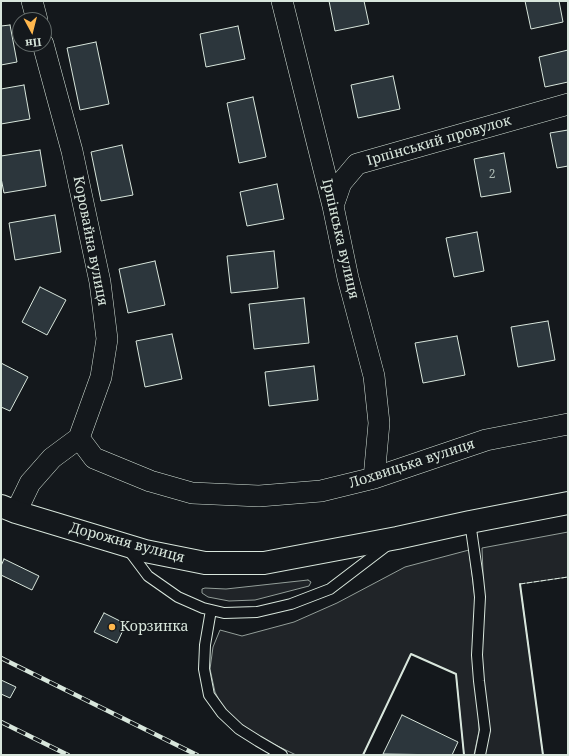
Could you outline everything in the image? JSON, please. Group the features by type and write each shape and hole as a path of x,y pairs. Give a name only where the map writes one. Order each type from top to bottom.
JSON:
{"main road":[{"name":"Дорожня вулиця","path":"9,509 146,551 205,563 264,563 397,538 568,503"}],"street":[{"path":"32,1 35,12"},
{"name":"Ірпінська вулиця","path":"282,1 333,206 348,278 374,376 379,423 374,478"},
{"name":"Коровайна вулиця","path":"45,52 72,151 100,282 107,339 101,377 79,438"},
{"name":"Ірпінський провулок","path":"333,206 341,183 358,164 568,104"},
{"path":"318,147 334,159 358,164"},
{"name":"Лохвицька вулиця","path":"79,438 94,458 150,481 192,493 258,496 321,491 374,478 486,440 568,424"},
{"path":"9,509 52,458 79,438"}],"lane":[{"path":"470,522 480,597 477,655 485,730 480,755"},
{"path":"124,544 148,576 178,597 203,608 224,613 257,612 291,604 330,589 397,538"},
{"path":"211,610 205,645 204,669 209,695 222,713 239,729 282,755"}],"shaded area":[{"path":"568,532 568,577 520,584 543,755 484,755 490,731 480,655 484,598 482,548"},
{"path":"469,550 475,598 479,731 474,755 464,755 456,674 411,654 363,755 296,755 259,737 224,710 215,692 210,669 213,647 220,630 242,636 294,622 337,603 405,567"},
{"path":"308,580 311,582 309,586 255,600 229,601 208,597 202,593 202,589 205,588 226,589"}],"building":[{"path":"329,1 364,1 369,24 335,31"},
{"path":"525,1 559,1 563,22 531,29"},
{"path":"10,25 12,36 12,52 15,52 17,62 1,65 1,26"},
{"path":"238,26 245,59 206,67 200,34"},
{"path":"96,42 109,104 80,110 67,48"},
{"path":"568,50 568,82 545,87 539,57"},
{"path":"393,76 400,109 358,118 351,85"},
{"path":"24,85 30,119 1,124 1,89"},
{"path":"253,97 266,157 239,163 227,103"},
{"path":"568,130 568,166 557,168 550,133"},
{"path":"122,145 133,195 101,201 91,152"},
{"path":"40,150 46,186 4,193 1,178 1,156"},
{"path":"504,153 511,192 481,197 474,159"},
{"path":"277,184 284,219 247,226 240,192"},
{"path":"55,215 61,252 15,260 9,223"},
{"path":"477,232 484,271 454,277 446,238"},
{"path":"274,251 278,288 231,293 227,256"},
{"path":"155,261 165,305 128,313 119,269"},
{"path":"40,287 66,300 47,335 22,322"},
{"path":"304,298 309,343 254,349 249,304"},
{"path":"548,321 555,360 518,367 511,327"},
{"path":"172,334 182,379 145,387 136,341"},
{"path":"457,336 465,375 423,383 415,343"},
{"path":"1,363 28,377 10,411 1,407"},
{"path":"314,366 318,400 269,406 265,372"},
{"path":"4,559 39,576 32,590 1,575 1,566"},
{"path":"104,613 126,624 117,643 94,632"},
{"path":"1,680 16,687 10,698 1,694"},
{"path":"402,715 458,742 452,755 383,754"}],"railway":[{"path":"1,658 197,755"},
{"path":"1,722 68,755"}],"fence":[{"path":"520,584 568,577"}],"wall":[{"path":"520,584 543,755"},
{"path":"363,755 411,654 456,674 464,755"}],"place":[{"name":"Корзинка","path":"112,627"}]}
